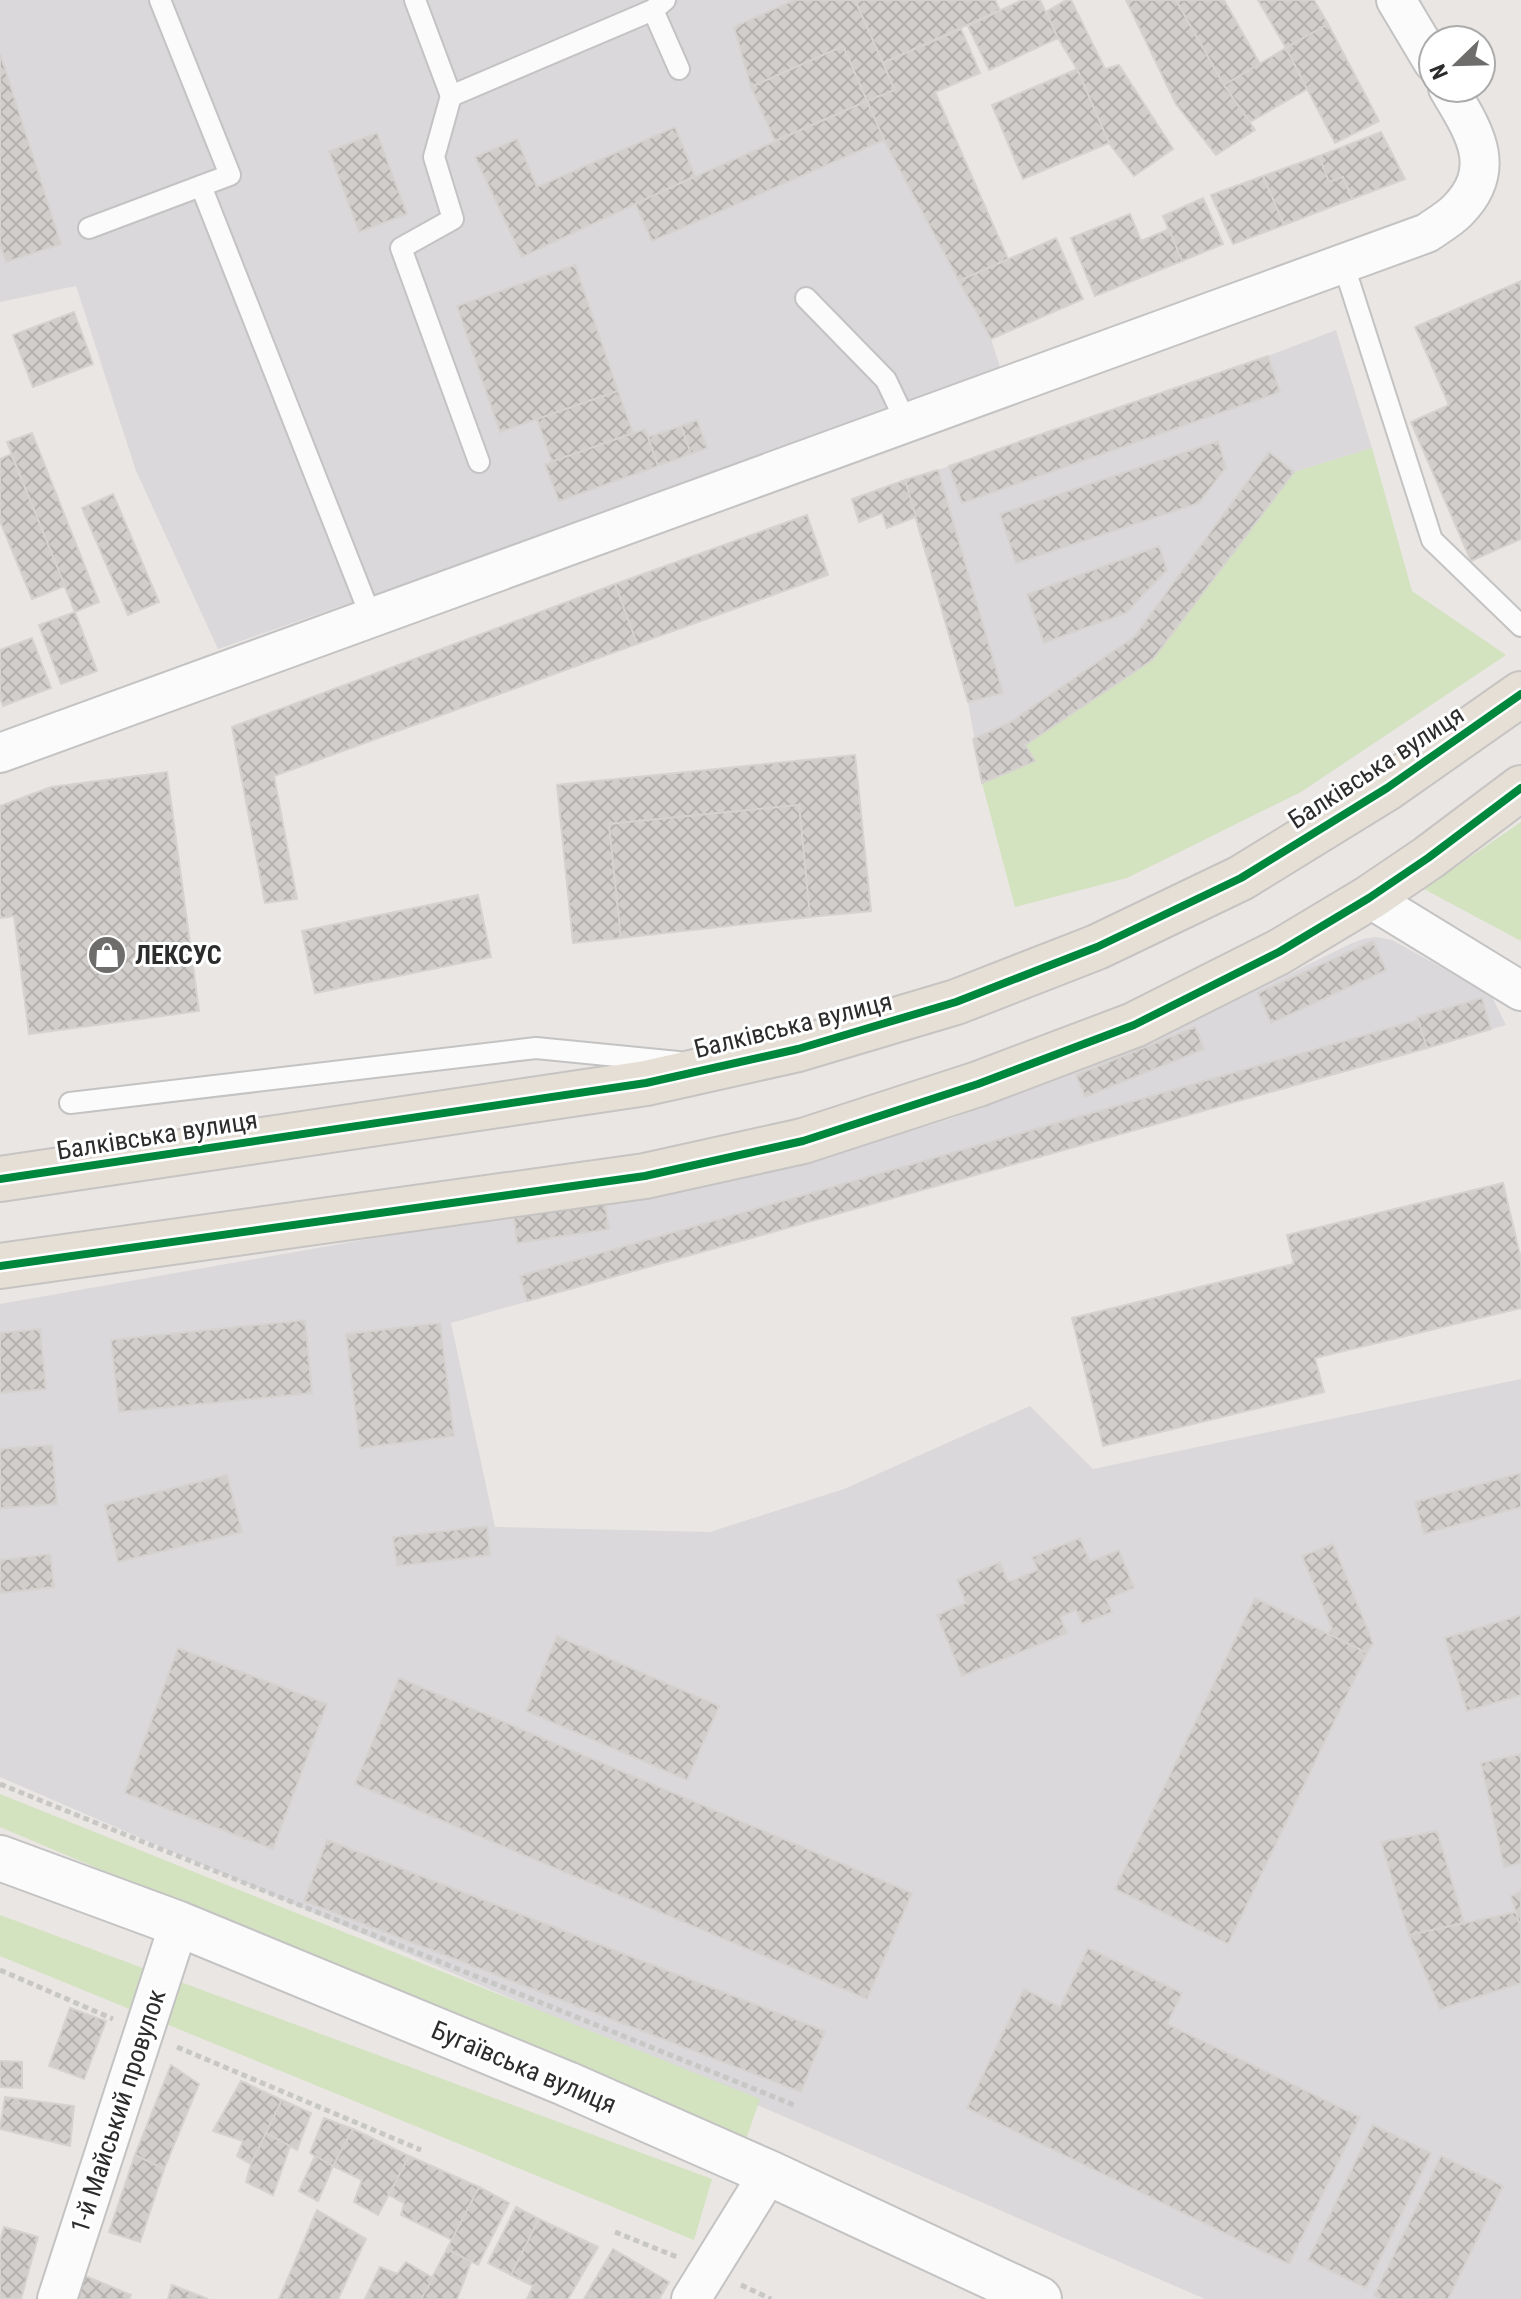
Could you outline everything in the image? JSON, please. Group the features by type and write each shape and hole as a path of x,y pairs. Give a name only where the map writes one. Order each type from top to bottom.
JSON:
{"main road":[{"name":"Балківська вулиця","path":"0,1179 646,1083 798,1049 956,1002 1097,947 1241,878 1387,788 1521,694"},
{"path":"0,1266 645,1176 803,1141 978,1084 1134,1025 1279,952 1369,898 1521,788"},
{"name":"Бугаївська вулиця","path":"0,1858 179,1924 567,2084 769,2173 1039,2299"}],"street":[{"path":"1396,0 1417,35"},
{"path":"0,753 1427,233 1457,211 1476,186 1481,155 1469,123 1458,104"},
{"path":"1369,898 1521,991"},
{"name":"1-й Майський провулок","path":"57,2299 179,1924"},
{"path":"691,2299 769,2173"}],"lane":[{"path":"89,228 230,175 160,0"},
{"path":"415,0 451,96 434,157 453,219 401,248 479,462"},
{"path":"451,96 659,5 679,69"},
{"path":"201,186 371,617"},
{"path":"1343,263 1432,540 1521,626"},
{"path":"806,298 886,380 906,422"},
{"path":"70,1103 536,1048 718,1066"}],"path":[{"path":"0,1784 794,2105"},
{"path":"0,1970 421,2150"}],"shaded area":[{"path":"0,0 995,0 1000,10 883,63 867,101 884,140 991,339 1000,367 218,649 136,471 76,286 0,302"},
{"path":"1336,330 1372,448 1294,472 1152,660 1026,745 1035,761 982,783 968,702 905,480"},
{"path":"1376,937 1392,940 1491,995 1506,1025 451,1323 495,1527 710,1532 844,1489 1030,1406 1093,1469 1521,1379 1521,2299 1205,2299 0,1777 0,1304 419,1230 721,1182 791,1167 950,1119 1135,1050 1348,945"}],"green space":[{"path":"1372,448 1412,591 1506,655 1301,792 1127,878 1015,907 982,783 1035,761 1025,745 1152,660 1294,472"},
{"path":"1521,822 1521,941 1424,889"},
{"path":"0,1794 760,2099 745,2142 0,1827"},
{"path":"0,1915 712,2179 694,2240 0,1956"}],"building":[{"path":"794,0 855,0 895,90 867,101 843,46 751,87 734,27"},
{"path":"855,0 995,0 1000,10 883,63"},
{"path":"1022,0 1040,0 1058,38 989,70 968,26"},
{"path":"1071,0 1105,69 1119,65 1173,149 1134,176 1109,143 1077,69 1046,12"},
{"path":"1126,0 1176,0 1224,85 1255,130 1216,155 1176,104"},
{"path":"1176,0 1224,0 1260,64 1224,85"},
{"path":"1258,0 1314,0 1328,24 1286,48"},
{"path":"1328,24 1379,121 1335,143 1286,48"},
{"path":"961,29 980,73 935,92 1008,259 959,281 884,140 867,101 895,90 883,63"},
{"path":"843,46 867,101 775,141 751,87"},
{"path":"1286,48 1307,89 1250,122 1224,85"},
{"path":"0,53 61,244 6,262 0,244"},
{"path":"1077,69 1109,143 1023,179 992,105"},
{"path":"867,101 884,140 652,241 635,203"},
{"path":"675,127 695,176 522,257 475,157 517,139 537,187"},
{"path":"1381,132 1405,179 1352,199 1343,177 1329,182 1319,156"},
{"path":"377,133 407,214 359,232 329,151"},
{"path":"1319,156 1329,182 1343,177 1352,199 1284,225 1263,176"},
{"path":"1263,176 1284,225 1233,244 1211,195"},
{"path":"1203,198 1223,244 1182,261 1163,216"},
{"path":"1130,214 1141,241 1169,229 1182,261 1095,296 1071,238"},
{"path":"1056,238 1083,299 991,339 959,281"},
{"path":"575,265 618,391 500,432 457,306"},
{"path":"1521,281 1521,539 1471,561 1411,422 1449,405 1415,327"},
{"path":"74,312 93,364 33,387 13,335"},
{"path":"1268,356 1280,392 962,503 949,466"},
{"path":"618,391 633,433 552,462 537,419"},
{"path":"697,420 707,448 691,454 681,426"},
{"path":"681,426 691,454 658,466 648,437"},
{"path":"645,429 658,466 559,501 545,464"},
{"path":"32,433 99,602 75,612 7,442"},
{"path":"1218,441 1226,467 1199,503 1016,563 1000,514"},
{"path":"1269,452 1294,472 1152,660 1025,745 1035,761 982,783 973,739 1009,723 1134,637"},
{"path":"11,454 65,586 32,599 0,521 0,459"},
{"path":"938,470 1003,693 968,702 905,480"},
{"path":"905,480 916,517 887,528 882,513 859,522 852,499"},
{"path":"113,494 159,602 128,615 82,508"},
{"path":"807,515 828,575 637,644 615,584"},
{"path":"1159,546 1167,570 1126,613 1044,643 1027,594"},
{"path":"615,584 637,644 274,776 297,899 265,903 232,727"},
{"path":"75,612 97,671 61,684 39,625"},
{"path":"32,638 51,688 3,706 0,697 0,650"},
{"path":"855,755 871,911 810,917 799,805 609,824 621,938 573,943 557,785"},
{"path":"167,772 199,1011 29,1034 14,916 0,918 0,806 51,787"},
{"path":"799,805 810,917 621,938 609,824"},
{"path":"478,895 491,957 315,993 302,931"},
{"path":"1373,941 1386,970 1271,1023 1258,993"},
{"path":"1482,998 1491,1029 1427,1048 1417,1017"},
{"path":"1418,1020 1427,1048 527,1301 520,1276"},
{"path":"1195,1027 1204,1049 1085,1097 1076,1075"},
{"path":"1503,1183 1521,1259 1521,1308 1315,1358 1324,1392 1103,1446 1072,1318 1294,1264 1287,1235"},
{"path":"605,1204 609,1229 517,1243 514,1217"},
{"path":"305,1320 312,1393 119,1412 111,1340"},
{"path":"440,1323 454,1436 360,1448 346,1334"},
{"path":"40,1329 46,1389 0,1393 0,1333"},
{"path":"52,1445 57,1504 0,1508 0,1449"},
{"path":"1521,1473 1521,1507 1424,1534 1415,1502"},
{"path":"227,1475 242,1532 118,1562 105,1505"},
{"path":"487,1526 490,1555 397,1566 393,1537"},
{"path":"1080,1538 1090,1562 1119,1550 1134,1588 1106,1599 1112,1612 1082,1624 1076,1610 1060,1617 1067,1633 962,1676 937,1615 966,1603 957,1580 1000,1562 1008,1582 1038,1570 1032,1557"},
{"path":"1333,1544 1373,1643 1367,1653 1328,1634 1332,1628 1302,1556"},
{"path":"50,1554 54,1587 0,1593 0,1560"},
{"path":"1255,1598 1367,1653 1228,1944 1115,1889"},
{"path":"1521,1615 1521,1695 1467,1711 1445,1638"},
{"path":"557,1636 719,1706 687,1780 526,1711"},
{"path":"178,1648 327,1704 273,1849 125,1793"},
{"path":"399,1678 912,1893 867,1999 355,1784"},
{"path":"1521,1754 1521,1863 1504,1867 1481,1763"},
{"path":"1437,1831 1464,1923 1409,1935 1381,1842"},
{"path":"327,1840 825,2031 801,2092 304,1901"},
{"path":"1521,1891 1521,1931 1511,1896"},
{"path":"1516,1912 1521,1931 1521,1983 1440,2009 1409,1935"},
{"path":"1088,1948 1182,1993 1167,2024 1360,2117 1289,2264 967,2108 1024,1989 1060,2007"},
{"path":"70,2008 106,2021 84,2079 49,2066"},
{"path":"0,2061 22,2062 22,2088 0,2087"},
{"path":"171,2065 199,2084 164,2169 135,2155"},
{"path":"241,2081 282,2100 251,2164 237,2156 243,2141 213,2131"},
{"path":"5,2097 74,2106 70,2146 0,2129"},
{"path":"282,2100 311,2113 297,2150 266,2133"},
{"path":"324,2118 353,2129 333,2166 310,2153"},
{"path":"1373,2125 1431,2153 1366,2288 1308,2260"},
{"path":"353,2129 409,2156 378,2215 354,2202 362,2180 333,2166"},
{"path":"266,2133 290,2146 273,2195 246,2182"},
{"path":"135,2155 164,2169 140,2242 109,2232"},
{"path":"315,2156 333,2166 318,2201 299,2191"},
{"path":"409,2156 479,2187 452,2240 401,2215 404,2203 389,2195"},
{"path":"1441,2156 1503,2186 1448,2299 1381,2299 1374,2296"},
{"path":"479,2187 509,2203 478,2265 447,2249"},
{"path":"516,2207 539,2219 511,2275 488,2263"},
{"path":"317,2210 366,2239 338,2299 279,2299"},
{"path":"539,2219 598,2247 568,2299 527,2299 533,2286 511,2275"},
{"path":"4,2227 38,2237 21,2299 0,2298 0,2242"},
{"path":"447,2249 471,2262 457,2299 421,2299"},
{"path":"613,2249 669,2282 659,2299 584,2299"},
{"path":"406,2262 433,2278 421,2299 365,2299 380,2267 397,2274"},
{"path":"83,2275 131,2295 129,2299 75,2299"},
{"path":"172,2285 208,2299 168,2299"}],"cycle path":[{"path":"0,1179 646,1083 798,1049 956,1002 1097,947 1241,878 1387,788 1521,694"},
{"path":"0,1266 645,1176 803,1141 978,1084 1134,1025 1279,952 1369,898 1521,788"}],"place":[{"name":"ЛЕКСУС","path":"107,955"}]}
